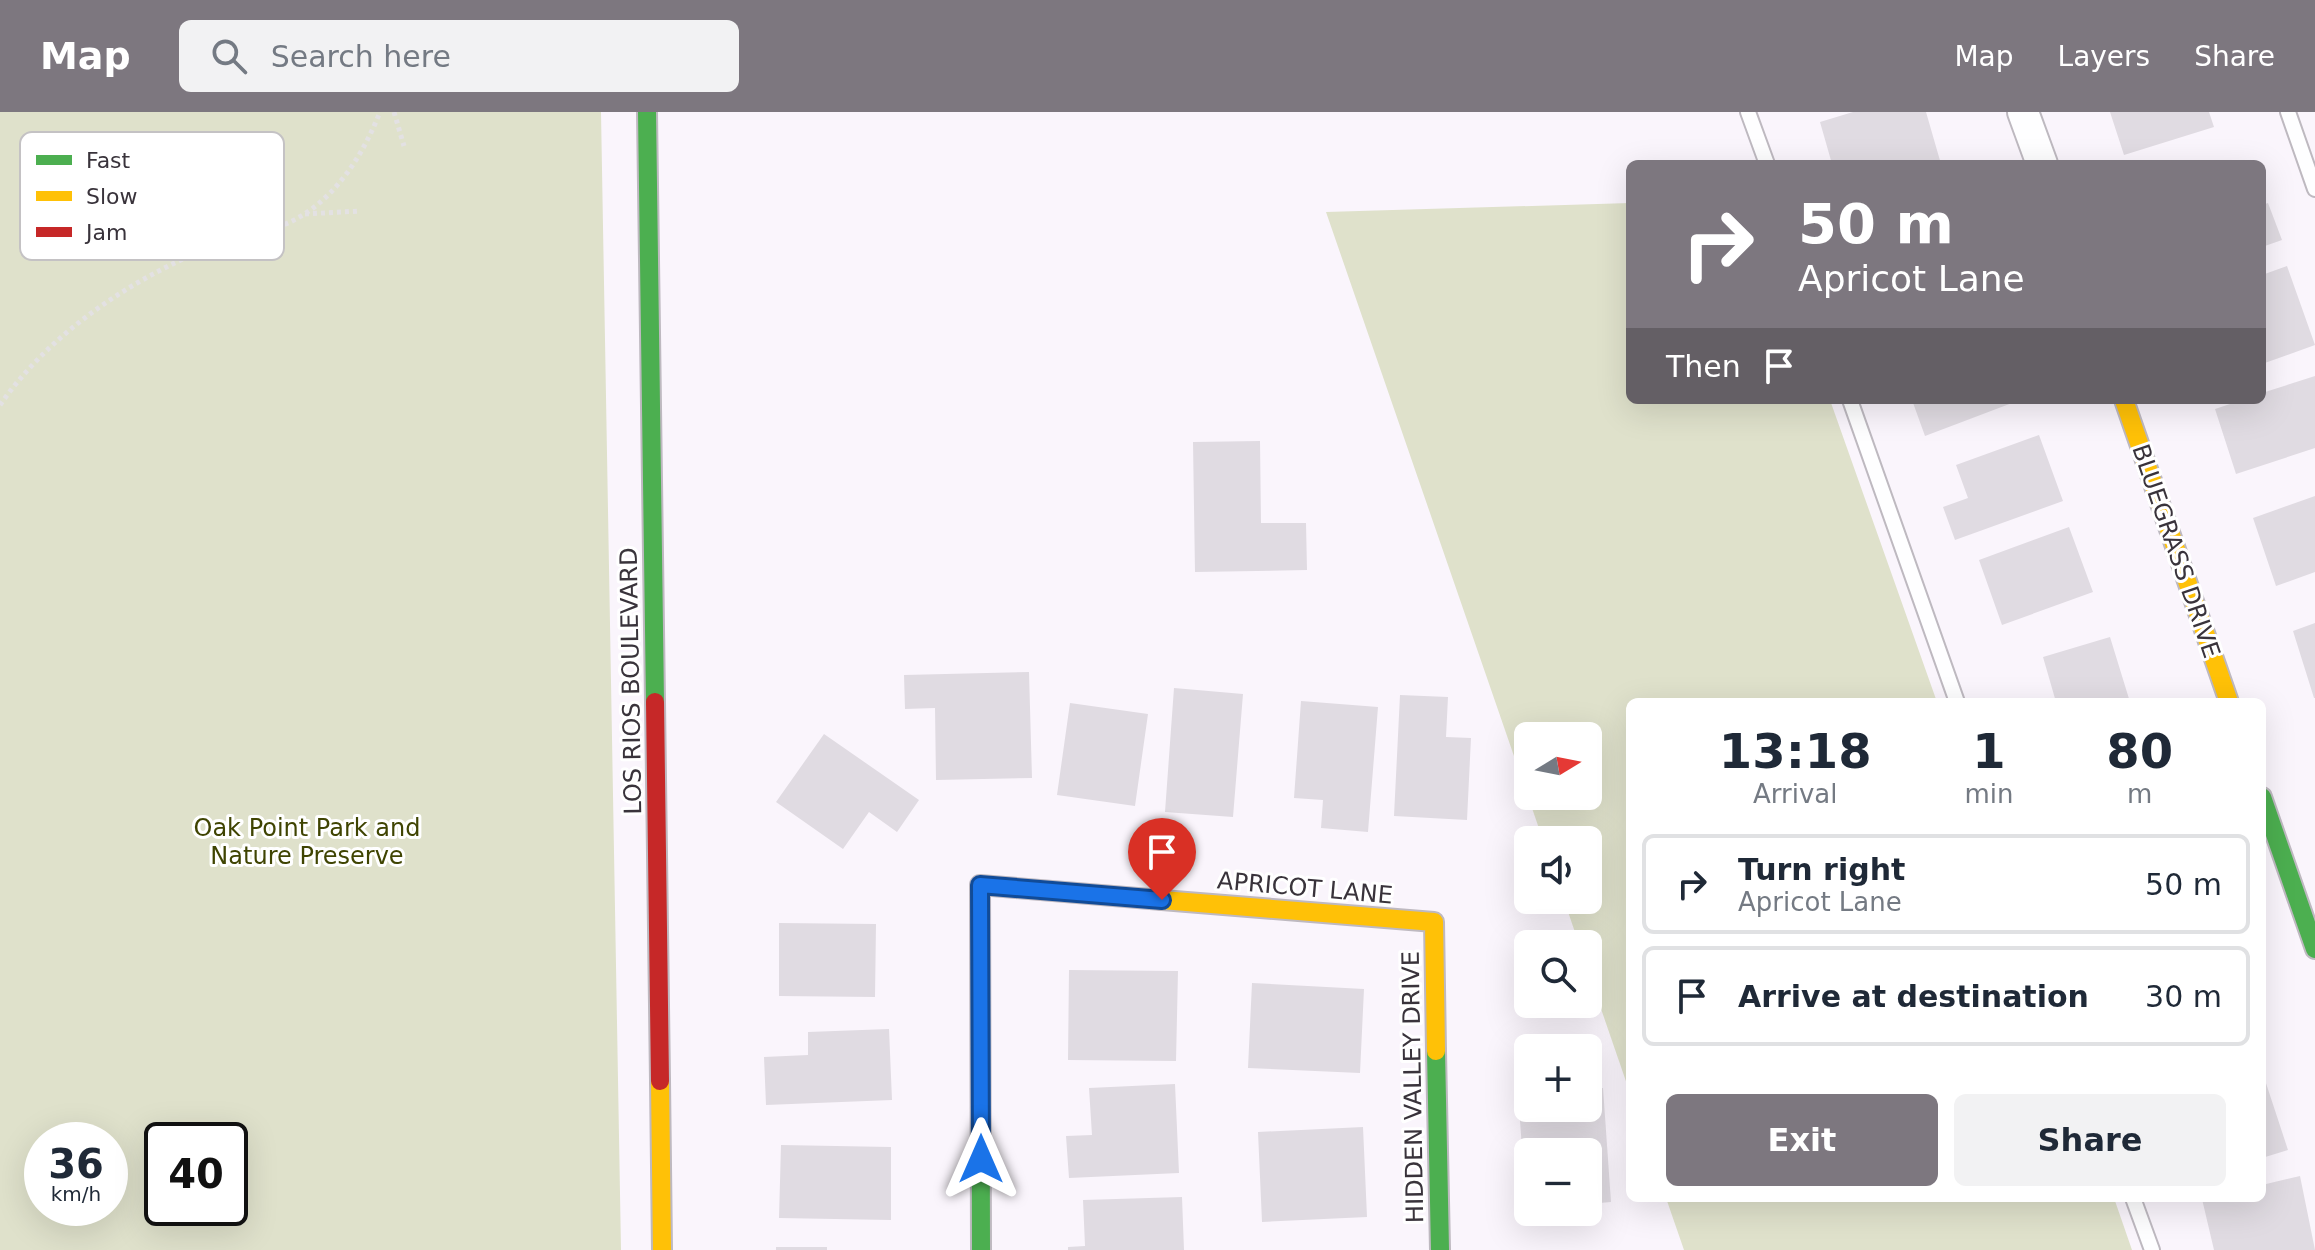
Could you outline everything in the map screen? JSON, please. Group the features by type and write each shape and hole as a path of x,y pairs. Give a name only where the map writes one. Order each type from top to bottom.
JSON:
{"street":[{"name":"LOS RIOS BOULEVARD","path":"647,112 662,1250"},
{"path":"2023,112 2041,160"},
{"name":"BLUEGRASS DRIVE","path":"2125,404 2228,698"},
{"path":"2266,808 2315,949"},
{"name":"APRICOT LANE","path":"981,1250 980,885 1434,922"},
{"name":"HIDDEN VALLEY DRIVE","path":"1434,922 1440,1250"}],"lane":[{"path":"1748,112 1766,160"},
{"path":"2288,112 2315,189"},
{"path":"1851,404 1956,698"},
{"path":"2134,1202 2152,1250"}],"path":[{"path":"284,224 325,198 343,179 360,154 380,112"},
{"path":"394,112 404,146"},
{"path":"304,214 360,211"},
{"path":"0,405 40,357 67,332 123,291 181,260"}],"green space":[{"name":"Oak Point Park and Nature Preserve","path":"0,112 601,112 621,1250 0,1250"},
{"path":"1626,203 1626,404 1831,404 1936,698 1626,698 1626,1081 1602,1012 1602,930 1574,930 1569,914 1602,914 1602,826 1538,826 1533,810 1602,810 1602,722 1514,722 1514,756 1326,212"},
{"path":"1667,1202 2115,1202 2132,1250 1684,1250"}],"building":[{"path":"1853,112 1926,112 1940,160 1831,160 1820,122"},
{"path":"2110,112 2209,112 2214,127 2124,155"},
{"path":"2266,204 2282,240 2266,246"},
{"path":"2287,266 2315,345 2266,363 2266,274"},
{"path":"2315,376 2315,448 2236,474 2215,409 2230,404 2266,404 2266,392"},
{"path":"1913,404 2009,404 1925,436"},
{"path":"2039,435 2063,501 1955,540 1943,507 1968,498 1956,465"},
{"path":"1260,441 1261,523 1306,523 1307,570 1195,572 1193,442"},
{"path":"2315,496 2315,572 2276,586 2253,518"},
{"path":"2069,527 2093,592 2002,625 1979,560"},
{"path":"2315,623 2315,698 2314,698 2293,631"},
{"path":"2110,637 2129,698 2055,698 2043,657"},
{"path":"1029,672 1032,778 936,780 935,708 905,709 904,675"},
{"path":"1174,688 1243,694 1233,817 1165,812"},
{"path":"1400,695 1448,697 1446,737 1471,738 1467,820 1394,816"},
{"path":"1301,701 1378,707 1368,832 1321,828 1323,800 1294,798"},
{"path":"1070,703 1148,714 1135,806 1057,795"},
{"path":"824,734 919,800 897,832 869,812 843,849 776,802"},
{"path":"779,923 876,924 875,997 779,996"},
{"path":"1069,970 1178,971 1176,1061 1068,1060"},
{"path":"1252,983 1364,989 1360,1073 1248,1068"},
{"path":"889,1029 892,1100 766,1105 764,1057 808,1055 808,1032"},
{"path":"2266,1083 2288,1150 2266,1157"},
{"path":"1175,1084 1179,1173 1069,1178 1066,1136 1092,1135 1089,1088"},
{"path":"1602,1088 1611,1202 1602,1203 1602,1138 1521,1138 1520,1122 1602,1122"},
{"path":"1363,1127 1367,1217 1262,1222 1258,1132"},
{"path":"781,1145 891,1147 891,1220 779,1218"},
{"path":"2300,1176 2315,1250 2214,1250 2203,1202 2266,1202 2266,1184"},
{"path":"1182,1197 1184,1250 1068,1250 1068,1247 1085,1246 1083,1200"},
{"path":"776,1247 827,1247 827,1250 776,1250"}],"traffic: fast":[{"path":"647,112 655,702"},
{"path":"2266,808 2315,949"},
{"path":"981,1250 980,885 1162,900"},
{"path":"1436,1051 1440,1250"}],"traffic: slow":[{"path":"2125,404 2228,698"},
{"path":"1162,900 1434,922 1436,1051"},
{"path":"660,1081 662,1250"}],"traffic: jam":[{"path":"655,702 660,1081"}],"route":[{"path":"981,1159 980,885 1162,900"}]}
